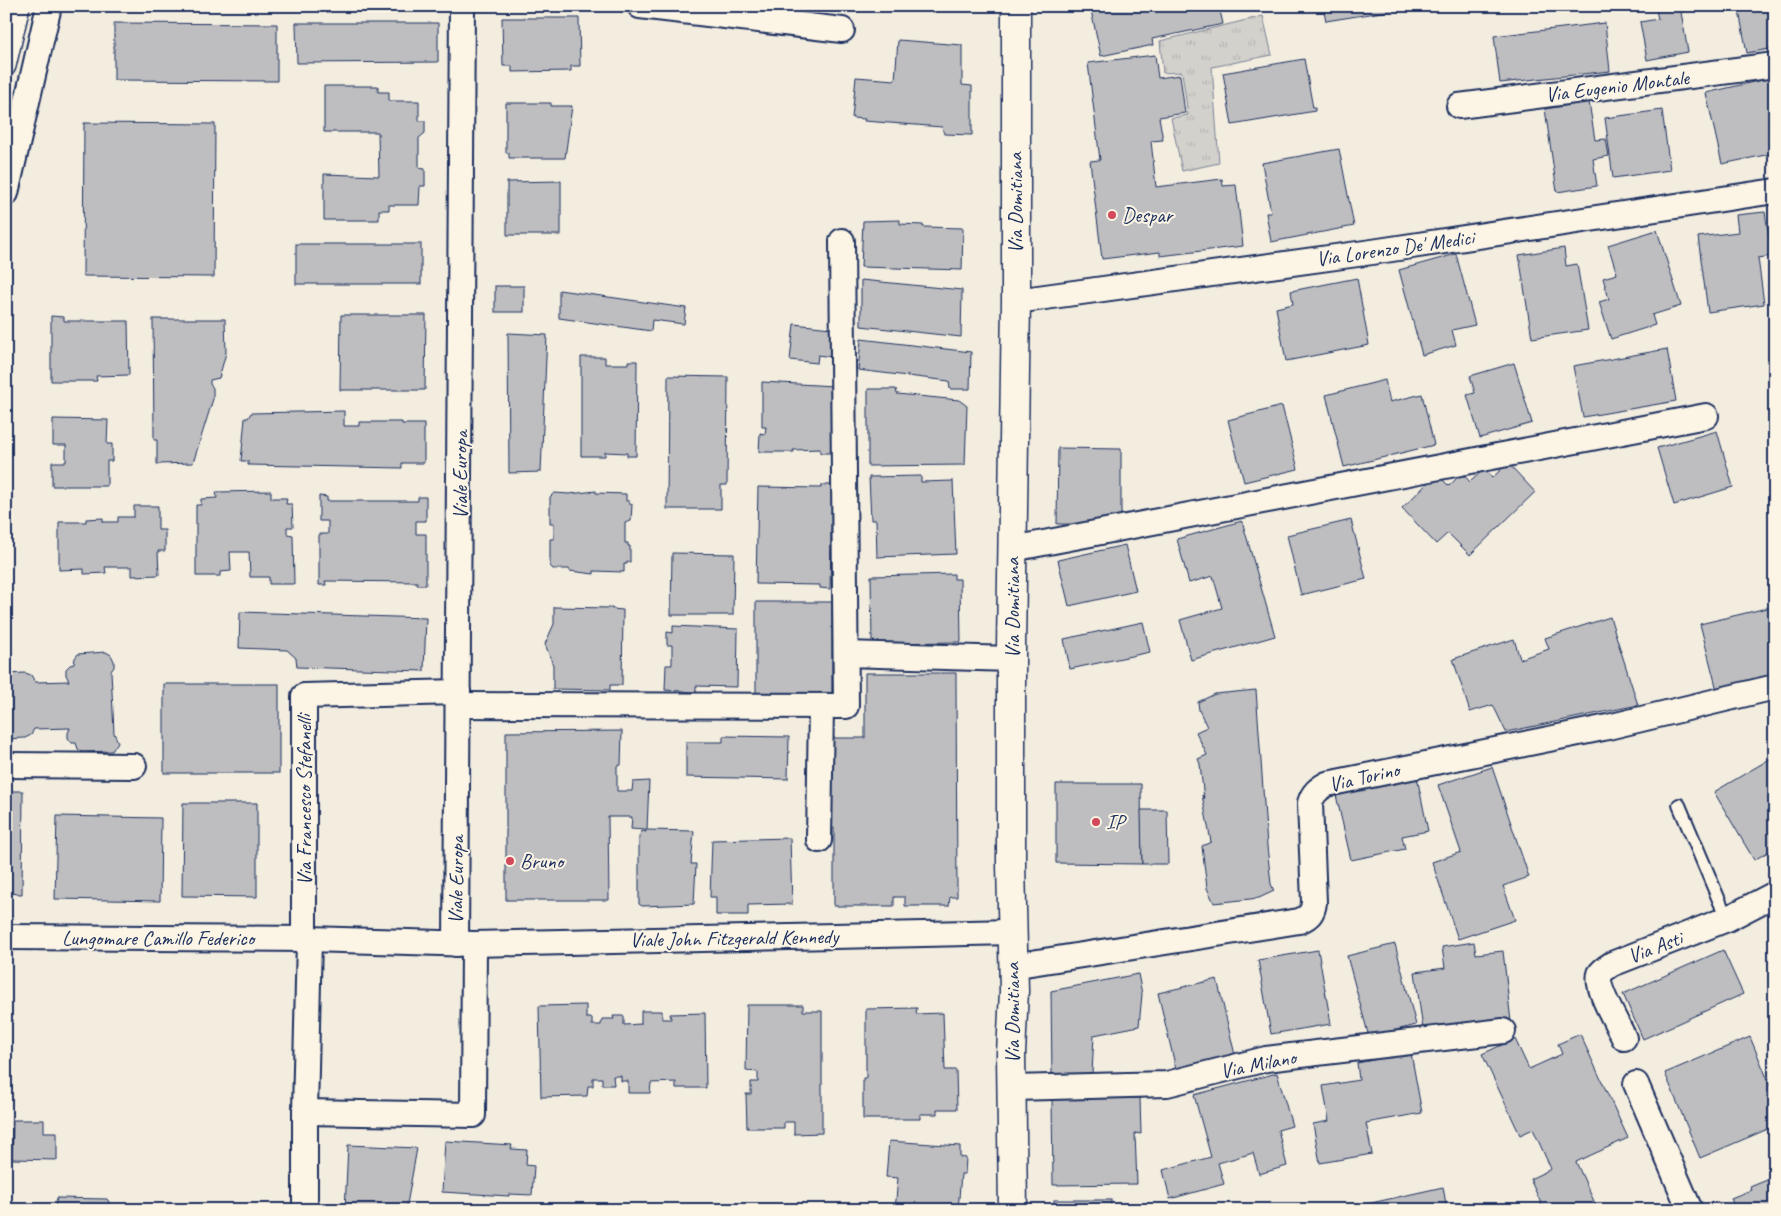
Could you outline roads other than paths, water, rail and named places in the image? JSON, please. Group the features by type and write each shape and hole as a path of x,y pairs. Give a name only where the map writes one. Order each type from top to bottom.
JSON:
{"main road":[{"name":"Via Domitiana","path":"1013,1210 1013,1088 1011,1054 1014,991 1011,864 1011,659 1016,301 1016,6"}],"street":[{"path":"6,66 20,6"},
{"path":"6,193 49,6"},
{"name":"Viale Europa","path":"305,1112 473,1116 465,944 458,698 462,6"},
{"path":"640,6 842,30"},
{"name":"Via Eugenio Montale","path":"1459,106 1775,65"},
{"name":"Via Lorenzo De' Medici","path":"1016,301 1372,252 1775,191"},
{"path":"458,698 846,706 842,241"},
{"path":"1012,549 1706,416"},
{"path":"846,654 1011,659"},
{"name":"Via Torino","path":"1012,966 1299,921 1307,918 1313,911 1314,902 1310,803 1318,789 1327,784 1608,727 1775,687"},
{"name":"Via Francesco Stefanelli","path":"307,939 304,696 458,698"},
{"path":"819,840 821,706"},
{"path":"6,765 134,766"},
{"name":"Via Asti","path":"1624,1038 1601,990 1599,976 1604,969 1612,964 1728,919 1775,894"},
{"name":"Viale John Fitzgerald Kennedy","path":"307,939 465,944 1013,932"},
{"name":"Lungomare Camillo Federico","path":"6,937 307,939"},
{"path":"305,1210 307,939"},
{"name":"Via Milano","path":"1013,1088 1167,1084 1266,1059 1503,1031"},
{"path":"1636,1084 1690,1210"}],"lane":[{"path":"1679,805 1728,919"}],"place":[{"name":"Despar","path":"1112,215"},
{"name":"IP","path":"1096,822"},
{"name":"Bruno","path":"510,861"}]}
